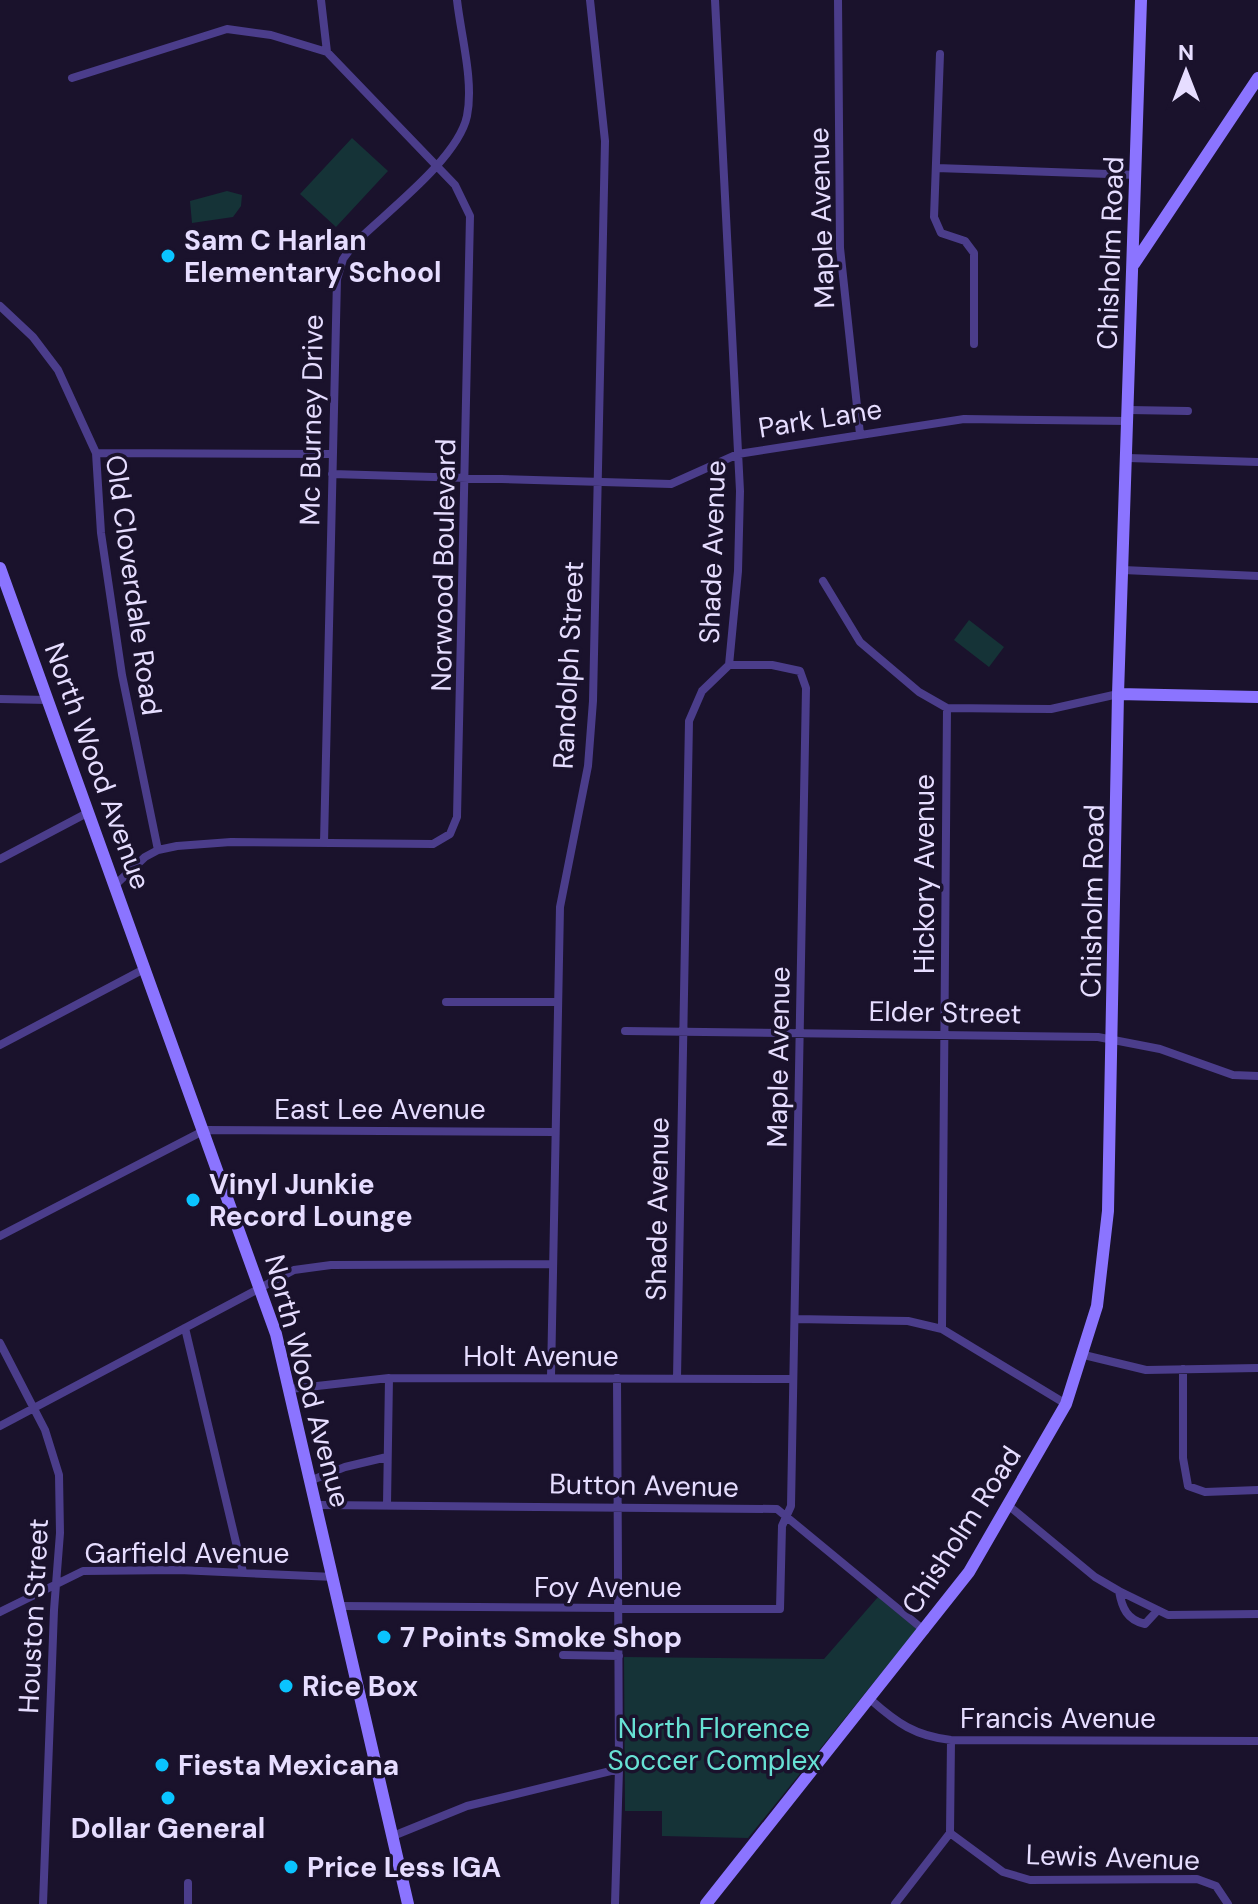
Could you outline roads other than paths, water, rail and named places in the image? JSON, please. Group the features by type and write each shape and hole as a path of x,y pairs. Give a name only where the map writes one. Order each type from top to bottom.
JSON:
{"main road":[{"name":"Chisholm Road","path":"706,1904 871,1700 969,1572 1066,1404 1097,1306 1106,1249 1114,1040 1118,694 1141,0"},
{"path":"1134,264 1258,78"},
{"name":"North Wood Avenue","path":"0,568 261,1286 319,1505 408,1904"},
{"path":"1118,694 1258,697"}],"street":[{"path":"72,78 227,29 271,35 327,52 321,0"},
{"name":"Mc Burney Drive","path":"324,843 335,298 343,259 354,244 435,165 461,134 467,116 457,0"},
{"name":"Randolph Street","path":"551,1377 556,1002 562,889 589,757 598,481 605,141 590,0"},
{"name":"Shade Avenue","path":"677,1378 689,721 702,691 729,665 739,551 738,454 715,0"},
{"name":"Maple Avenue","path":"838,0 840,248 860,434"},
{"name":"Norwood Boulevard","path":"158,850 231,842 433,844 443,840 454,826 459,802 470,216 455,185 327,52"},
{"path":"940,54 935,226 941,233 965,241 974,253 974,344"},
{"path":"936,168 1137,175"},
{"name":"Old Cloverdale Road","path":"0,306 33,337 58,370 96,453 101,533 122,675 158,850"},
{"name":"Park Lane","path":"332,474 671,484 738,454 860,434 983,418 1188,411"},
{"path":"96,453 332,454"},
{"path":"1128,458 1258,462"},
{"path":"1123,570 1258,576"},
{"path":"823,581 860,642 919,692 947,708 1051,709 1118,694"},
{"name":"Maple Avenue","path":"729,665 791,666 804,678 801,1032 791,1506 786,1515"},
{"path":"0,699 48,700"},
{"name":"Hickory Avenue","path":"942,1329 947,708"},
{"path":"0,859 89,812"},
{"path":"115,885 158,850"},
{"path":"0,1045 146,968"},
{"path":"446,1002 556,1002"},
{"name":"Elder Street","path":"625,1031 946,1034 1114,1040 1160,1049 1214,1070 1258,1076"},
{"path":"0,1236 205,1130"},
{"name":"East Lee Avenue","path":"205,1130 555,1132"},
{"path":"0,1426 294,1270 312,1266 551,1264"},
{"path":"795,1319 908,1321 942,1329 1066,1404"},
{"path":"185,1328 243,1572"},
{"name":"Houston Street","path":"0,1343 53,1447 59,1475 43,1904"},
{"path":"1084,1355 1146,1370 1258,1368"},
{"path":"1183,1369 1183,1458 1188,1486 1205,1492 1258,1490"},
{"path":"387,1504 389,1378"},
{"name":"Holt Avenue","path":"290,1389 389,1378 793,1379"},
{"path":"615,1904 619,1769 617,1378"},
{"path":"312,1480 345,1467 387,1457"},
{"name":"Button Avenue","path":"319,1505 777,1509 786,1515"},
{"path":"1009,1506 1095,1577 1142,1600 1157,1611 1168,1615 1258,1614"},
{"path":"786,1515 925,1631"},
{"name":"Foy Avenue","path":"341,1606 780,1609 782,1526 786,1515"},
{"name":"Garfield Avenue","path":"0,1612 57,1581 83,1571 243,1572 334,1577"},
{"path":"1119,1591 1121,1606 1134,1621 1145,1624 1157,1611"},
{"path":"563,1655 619,1656"},
{"name":"Francis Avenue","path":"871,1700 900,1726 917,1735 951,1740 1258,1741"},
{"path":"895,1904 950,1833 951,1740"},
{"path":"393,1836 467,1806 619,1769"},
{"name":"Lewis Avenue","path":"950,1833 1003,1872 1015,1876 1046,1880 1197,1879 1216,1886 1228,1904"},
{"path":"188,1883 188,1904"}],"place":[{"name":"Sam C Harlan Elementary School","path":"168,256"},
{"name":"Vinyl Junkie Record Lounge","path":"193,1200"},
{"name":"7 Points Smoke Shop","path":"384,1637"},
{"name":"Rice Box","path":"286,1686"},
{"name":"Fiesta Mexicana","path":"162,1765"},
{"name":"Dollar General","path":"168,1798"},
{"name":"Price Less IGA","path":"291,1867"}],"park label":[{"name":"North Florence Soccer Complex","path":"714,1744"}]}
